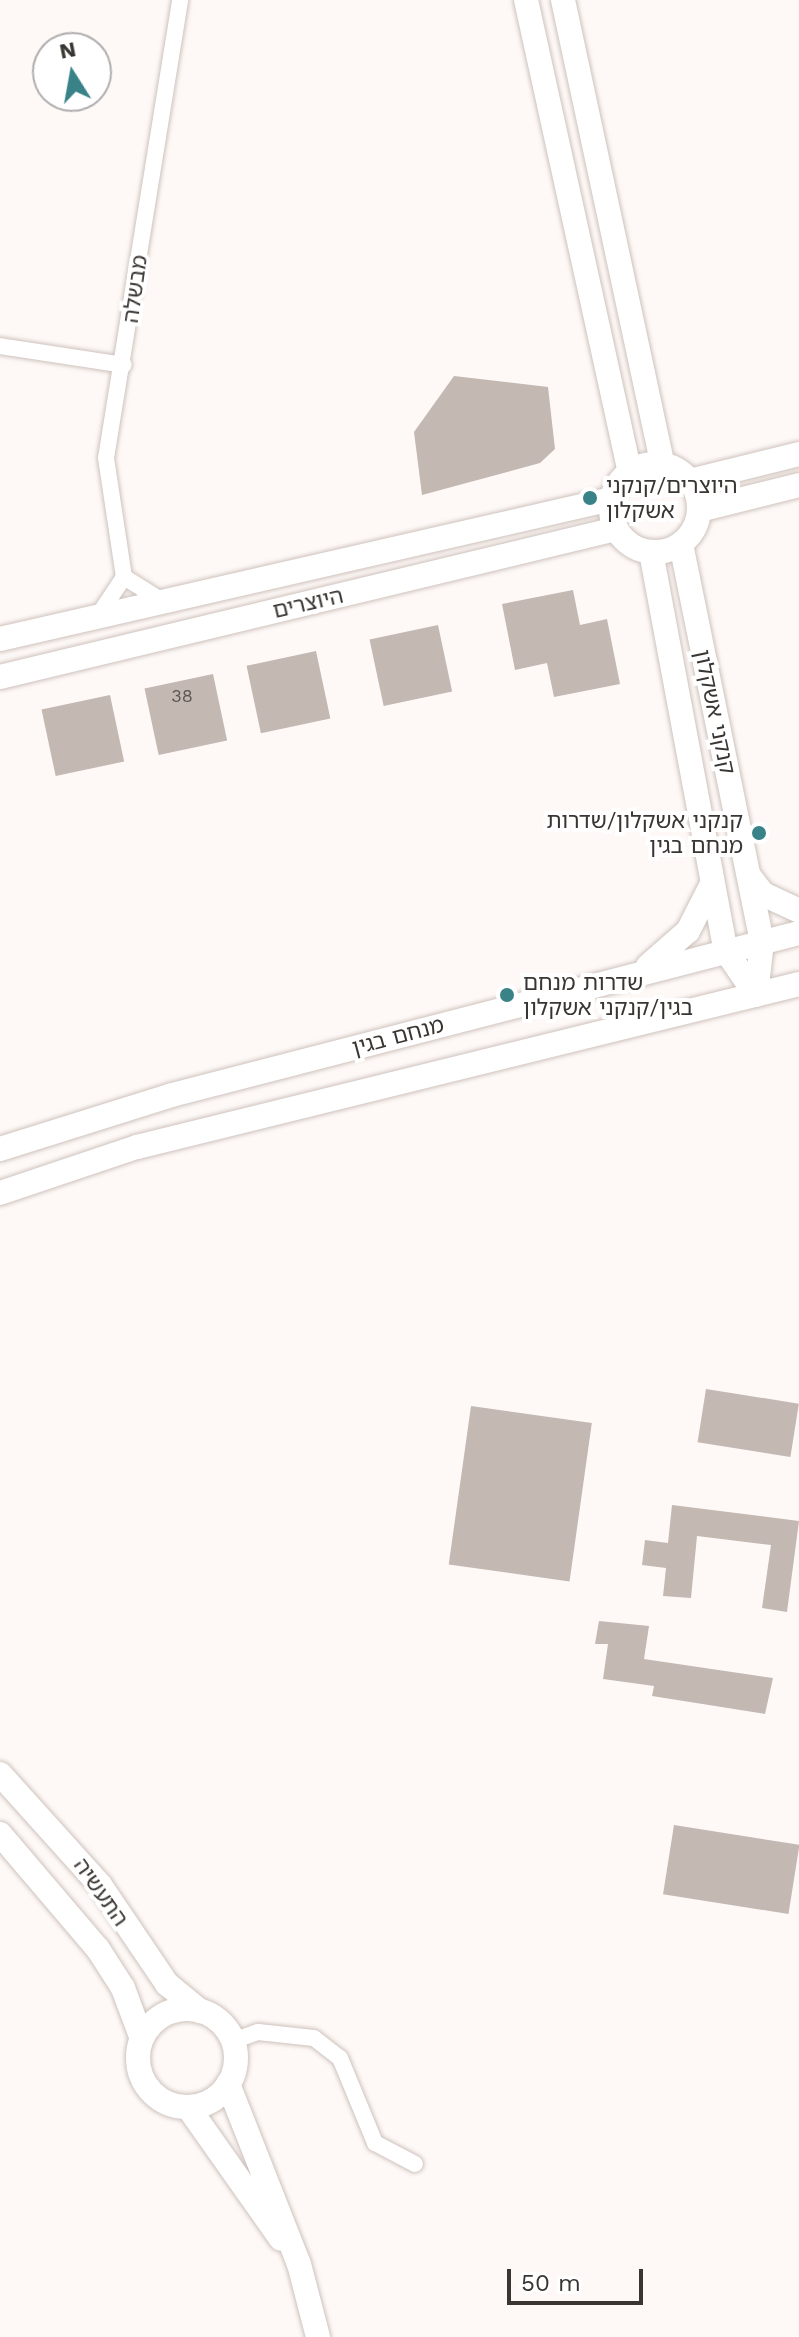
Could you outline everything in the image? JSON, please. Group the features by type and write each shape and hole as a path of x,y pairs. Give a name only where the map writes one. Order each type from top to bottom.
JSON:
{"street":[{"name":"מבשלה","path":"124,577 105,477 180,0"},
{"path":"526,0 630,472"},
{"path":"563,0 663,465"},
{"path":"0,346 124,365"},
{"path":"690,481 799,454"},
{"path":"663,465 690,481 699,510 681,544 651,552 616,529 612,499 630,472 663,465"},
{"path":"699,510 799,485"},
{"name":"היוצרים","path":"0,639 159,599 612,499"},
{"name":"היוצרים","path":"0,677 616,529"},
{"name":"קנקני אשקלון","path":"681,544 762,942 756,995"},
{"name":"קנקני אשקלון","path":"651,552 726,951 756,995"},
{"path":"100,613 124,577 159,599"},
{"path":"749,876 763,894 799,911"},
{"path":"634,974 688,931 706,907 713,881"},
{"name":"מנחם בגין","path":"0,1149 172,1095 799,933"},
{"name":"מנחם בגין","path":"0,1193 137,1147 799,984"},
{"name":"התעשיה","path":"0,1774 100,1885 167,1984 200,2011"},
{"name":"התעשיה","path":"0,1834 98,1949 123,1988 142,2039"},
{"path":"228,2084 218,2096 188,2107 172,2104 147,2085 138,2060 142,2039 160,2017 200,2011 221,2023 233,2041 228,2084 299,2264 318,2337"},
{"path":"233,2041 258,2032 314,2038 340,2058 375,2143 415,2164"},
{"path":"188,2107 299,2264"}],"building":[{"path":"454,376 548,387 555,449 540,463 422,495 414,432"},
{"path":"573,590 580,625 607,619 620,684 554,697 547,663 515,670 502,604"},
{"path":"438,625 452,692 384,706 370,640"},
{"path":"316,651 330,718 261,733 247,666"},
{"path":"213,674 227,741 159,755 145,689"},
{"path":"110,695 124,762 56,776 42,710"},
{"path":"706,1389 799,1404 790,1457 698,1442"},
{"path":"471,1406 592,1423 570,1581 449,1564"},
{"path":"672,1505 799,1521 787,1612 762,1608 771,1545 697,1536 691,1598 663,1596 666,1568 642,1565 645,1540 668,1543"},
{"path":"599,1621 649,1626 644,1659 773,1678 765,1714 652,1696 654,1686 603,1679 608,1644 595,1644"},
{"path":"674,1825 799,1845 788,1914 663,1894"}],"place":[{"name":"היוצרים/קנקני אשקלון","path":"590,498"},
{"name":"קנקני אשקלון/שדרות מנחם בגין","path":"759,833"},
{"name":"שדרות מנחם בגין/קנקני אשקלון","path":"507,995"}]}
